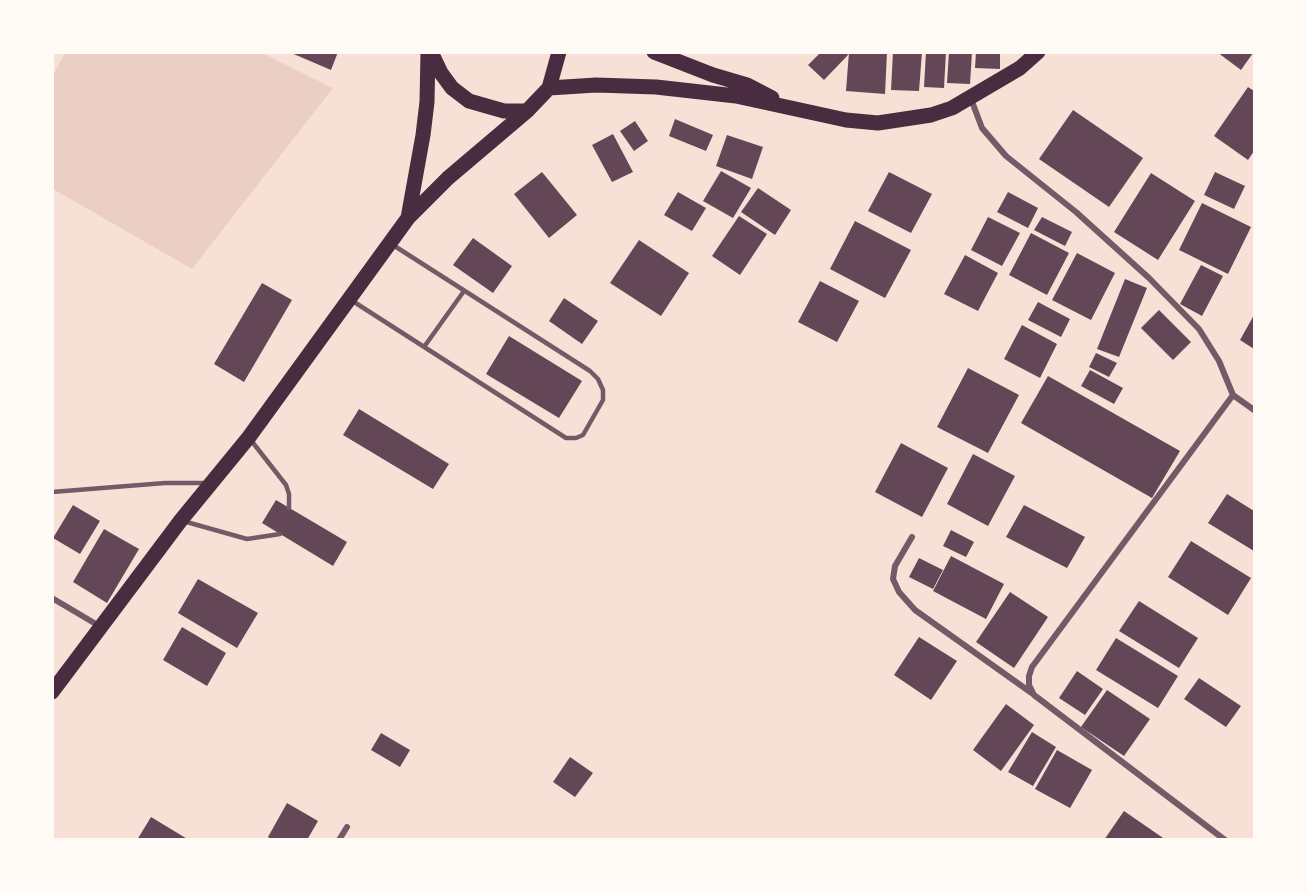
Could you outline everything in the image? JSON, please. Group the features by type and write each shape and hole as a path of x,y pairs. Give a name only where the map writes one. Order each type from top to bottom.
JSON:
{"main road":[{"path":"430,52 452,88 469,101 504,111 527,111"},
{"path":"408,218 423,135 430,52"},
{"path":"52,692 181,520 249,437 408,218 448,178 527,111 549,88 559,52"},
{"path":"654,52 747,86 794,108"},
{"path":"549,88 656,87 736,96 846,120 878,123 931,115 952,108 1020,68 1038,52"}],"street":[{"path":"970,97 982,128 1006,156 1076,212 1149,278 1199,329 1219,361 1233,395 1254,410"},
{"path":"1034,695 1029,685 1032,667 1233,395"},
{"path":"912,537 895,566 893,579 899,592 915,610 1034,695 1225,840"},
{"path":"52,598 101,627"},
{"path":"339,840 347,827"}],"lane":[{"path":"349,299 567,438 583,435 603,400 603,390 590,371 390,243"},
{"path":"424,346 464,291"},
{"path":"249,437 286,485 290,494 289,508"},
{"path":"52,492 165,483 211,483"},
{"path":"181,520 247,539 280,534"}],"shaded area":[{"path":"65,53 262,53 333,88 192,269 53,189 53,75"}],"building":[{"path":"289,52 338,52 331,70"},
{"path":"821,52 846,52 848,55 824,80 808,65"},
{"path":"849,52 887,52 885,94 846,91"},
{"path":"893,52 922,52 919,91 891,90"},
{"path":"926,52 946,52 944,88 924,87"},
{"path":"949,52 972,52 970,84 947,83"},
{"path":"976,52 1000,52 1000,69 975,68"},
{"path":"1217,52 1252,52 1253,53 1241,70"},
{"path":"1248,87 1254,91 1254,151 1248,160 1214,136"},
{"path":"1073,110 1143,158 1109,207 1039,159"},
{"path":"675,119 713,135 706,151 669,136"},
{"path":"635,121 648,141 634,151 620,131"},
{"path":"613,134 633,172 612,182 592,145"},
{"path":"727,135 763,147 752,179 716,166"},
{"path":"721,171 751,188 733,218 703,201"},
{"path":"542,172 577,215 549,238 514,194"},
{"path":"889,172 932,194 911,233 868,211"},
{"path":"1215,172 1245,186 1234,209 1204,195"},
{"path":"1151,173 1195,201 1158,260 1114,232"},
{"path":"758,188 791,210 775,235 741,212"},
{"path":"678,192 706,208 692,231 664,215"},
{"path":"1008,192 1038,208 1028,228 997,212"},
{"path":"1202,203 1251,227 1228,274 1179,250"},
{"path":"739,216 767,234 740,275 712,256"},
{"path":"988,217 1020,233 1002,266 971,250"},
{"path":"1042,217 1072,232 1065,246 1034,230"},
{"path":"855,221 911,250 885,298 830,269"},
{"path":"1031,233 1069,253 1047,295 1009,275"},
{"path":"473,238 512,266 493,293 453,265"},
{"path":"639,240 689,273 661,316 610,283"},
{"path":"1077,253 1115,273 1091,320 1052,300"},
{"path":"965,255 998,273 978,311 944,294"},
{"path":"1201,265 1223,276 1202,316 1180,304"},
{"path":"1125,279 1147,288 1119,357 1097,349"},
{"path":"820,281 859,301 837,342 798,322"},
{"path":"262,283 292,300 244,382 214,364"},
{"path":"564,298 598,321 582,344 549,321"},
{"path":"1038,302 1070,319 1061,337 1028,320"},
{"path":"1159,310 1191,342 1173,360 1141,328"},
{"path":"1254,315 1254,349 1240,340"},
{"path":"1022,325 1057,344 1040,378 1004,359"},
{"path":"509,336 582,381 559,418 486,374"},
{"path":"1096,353 1117,363 1109,377 1089,367"},
{"path":"968,368 1019,395 988,453 937,427"},
{"path":"1090,370 1123,388 1114,404 1081,386"},
{"path":"1048,376 1180,451 1152,498 1021,423"},
{"path":"359,409 449,464 433,489 343,435"},
{"path":"901,443 948,468 922,517 875,492"},
{"path":"973,454 1015,476 988,526 947,504"},
{"path":"1227,494 1254,511 1254,551 1208,523"},
{"path":"276,500 347,542 333,566 262,523"},
{"path":"73,505 100,521 80,554 53,538"},
{"path":"1024,505 1085,537 1067,568 1006,537"},
{"path":"104,529 139,549 107,603 73,582"},
{"path":"951,530 974,542 966,557 943,546"},
{"path":"1191,541 1251,578 1228,615 1168,577"},
{"path":"951,556 1004,584 986,619 933,591"},
{"path":"919,558 943,570 933,589 909,577"},
{"path":"198,579 258,613 237,648 178,613"},
{"path":"1010,592 1048,617 1014,668 976,642"},
{"path":"1139,601 1198,638 1179,668 1119,631"},
{"path":"182,627 226,653 207,686 163,660"},
{"path":"919,637 957,661 931,700 894,675"},
{"path":"1116,638 1178,676 1158,708 1096,670"},
{"path":"1077,671 1103,689 1085,715 1059,698"},
{"path":"1199,678 1241,706 1226,727 1184,699"},
{"path":"1107,690 1150,719 1124,756 1081,727"},
{"path":"1006,704 1034,725 1001,771 973,750"},
{"path":"1032,732 1056,747 1033,786 1008,772"},
{"path":"381,733 410,750 400,767 371,750"},
{"path":"1057,750 1092,770 1070,808 1035,789"},
{"path":"570,757 593,773 575,797 553,782"},
{"path":"287,803 318,821 307,840 272,840 268,837"},
{"path":"1124,811 1166,840 1104,840"},
{"path":"151,817 189,840 137,840"}]}
